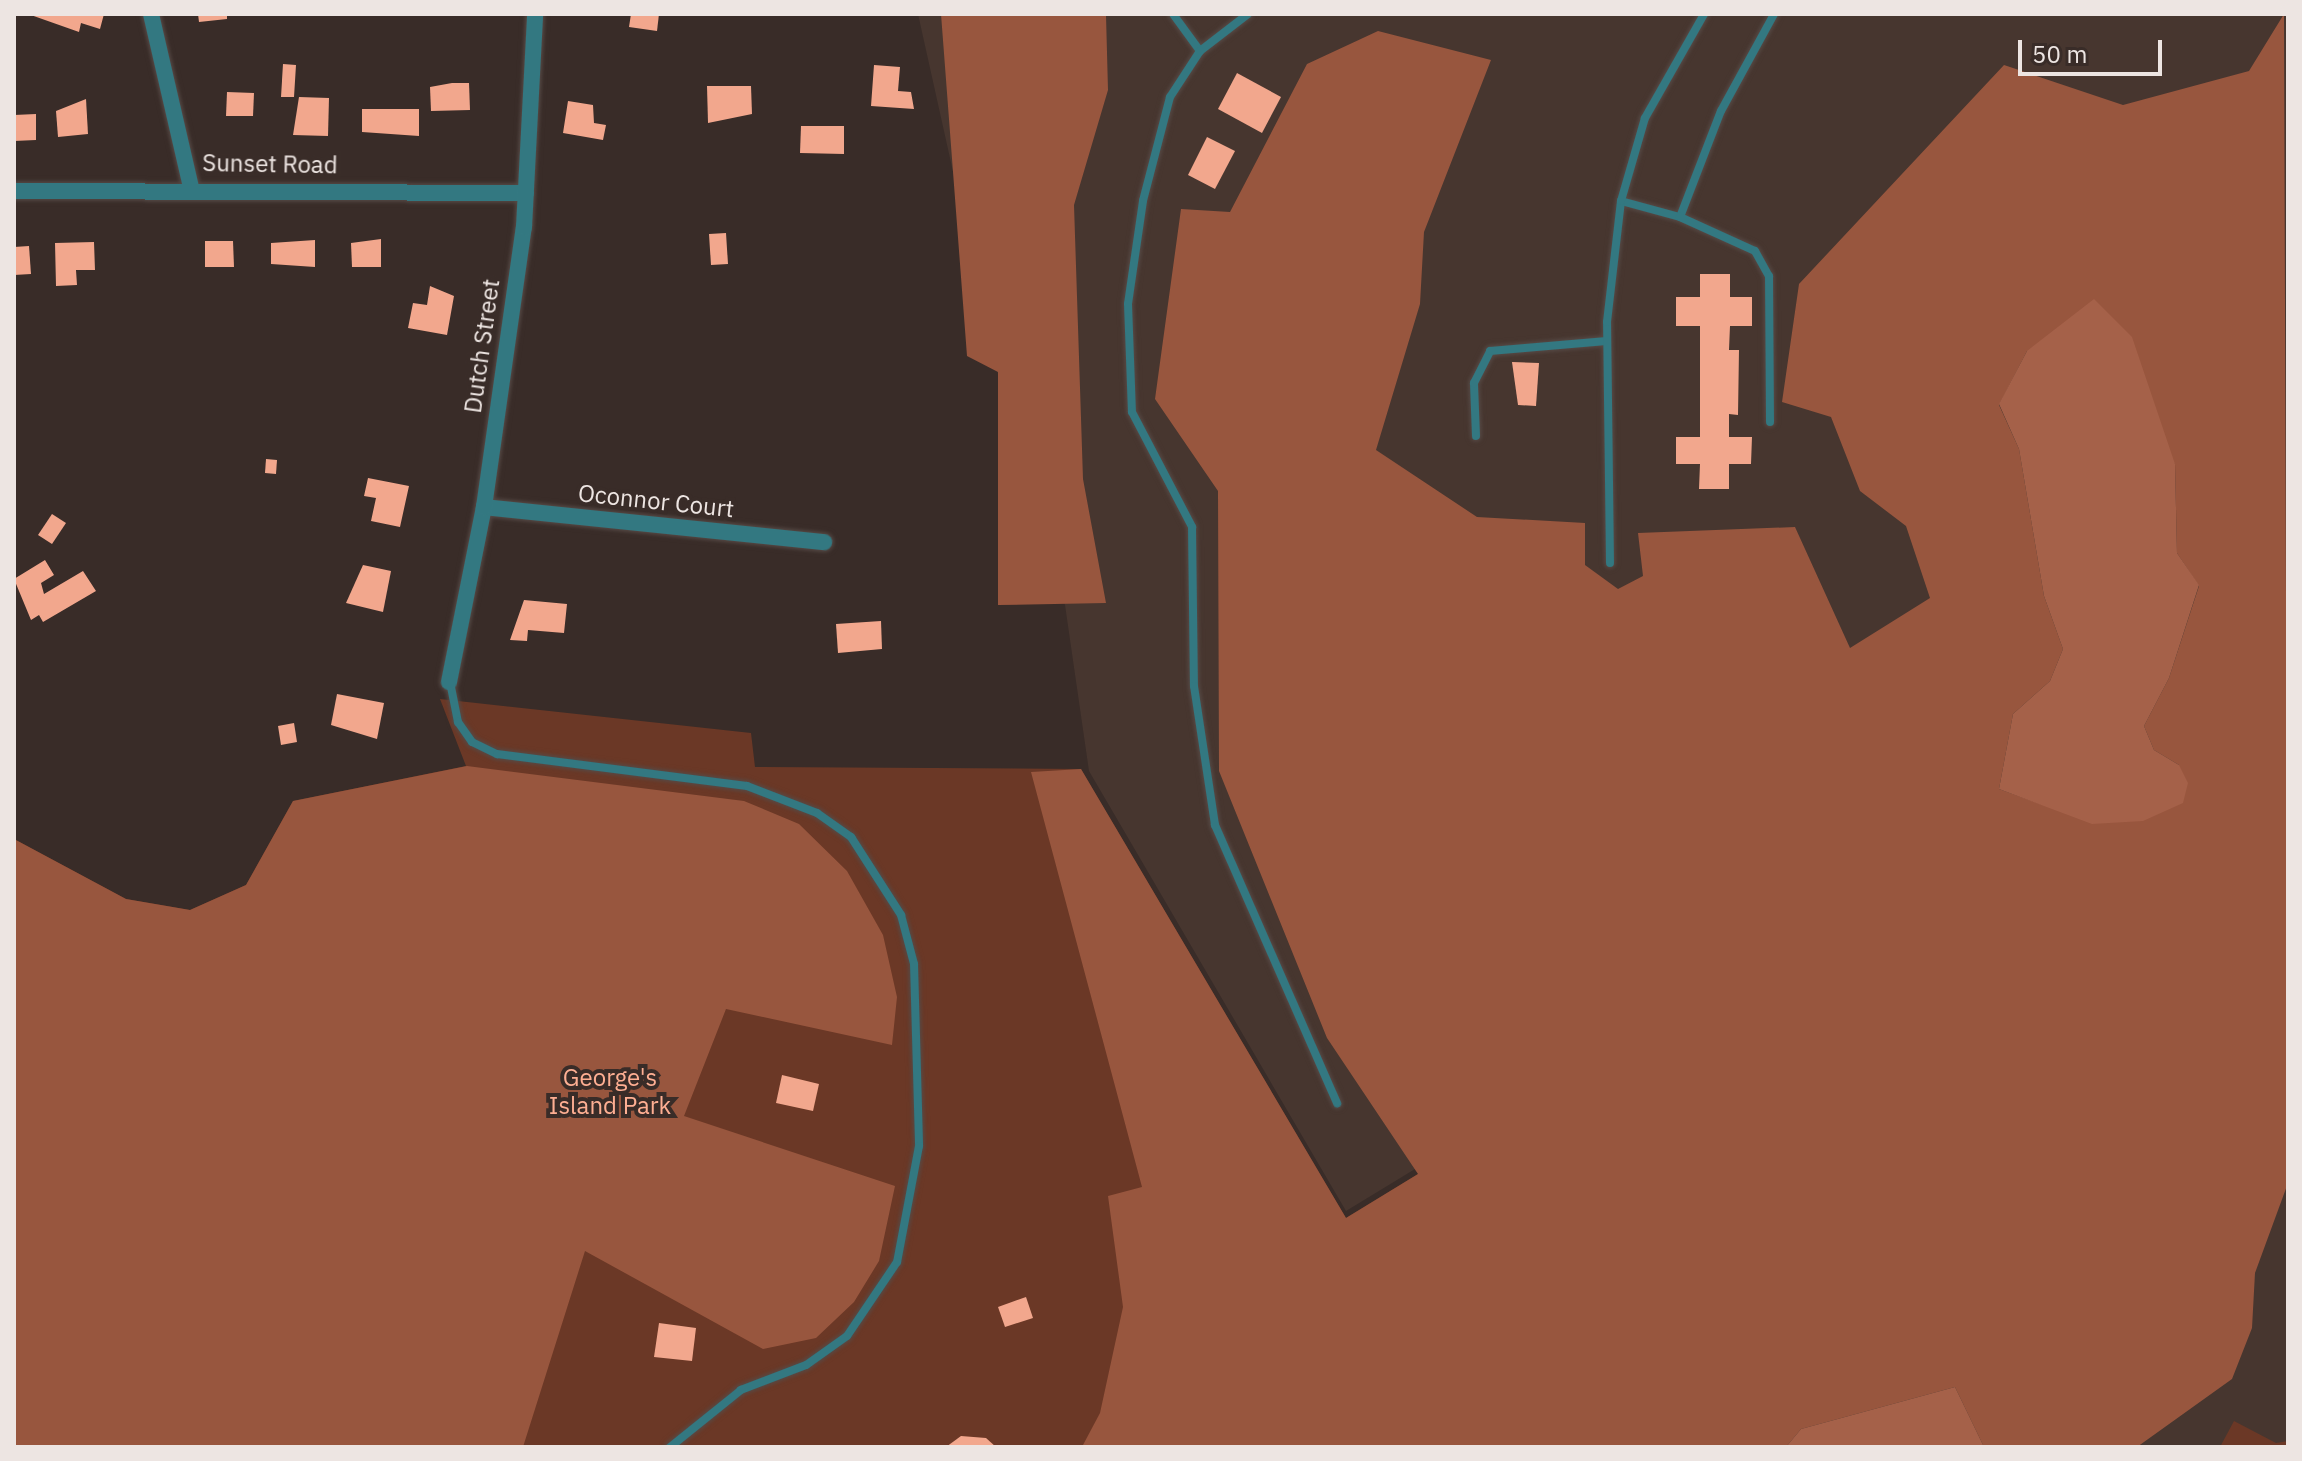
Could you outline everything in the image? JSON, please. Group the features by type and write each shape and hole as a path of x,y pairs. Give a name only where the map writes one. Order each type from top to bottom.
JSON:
{"street":[{"path":"151,14 191,187"},
{"name":"Dutch Street","path":"449,682 484,507 526,193 535,14"},
{"name":"Sunset Road","path":"14,191 191,187 526,193"},
{"name":"Oconnor Court","path":"484,507 824,542"}],"lane":[{"path":"1173,14 1200,51"},
{"path":"1248,14 1200,51 1170,97 1143,201 1128,304 1132,412 1192,527 1194,686 1215,825 1337,1103"},
{"path":"1610,563 1607,341 1621,201 1645,118 1704,14"},
{"path":"1680,217 1721,111 1774,14"},
{"path":"1621,201 1680,217 1755,251 1769,276 1770,422"},
{"path":"1476,436 1474,383 1490,351 1607,341"},
{"path":"449,682 458,722 472,742 497,754 747,786 817,813 851,837 901,915 914,964 919,1146 897,1262 847,1336 806,1365 741,1390 694,1420 670,1447"}],"shaded area":[{"path":"918,14 2288,14 2288,1447 1733,1447 1796,937 1346,1211 1089,771 1065,605 1035,541"},
{"path":"2094,299 2132,337 2175,464 2177,553 2199,585 2169,678 2144,726 2154,750 2179,765 2188,783 2183,803 2143,821 2092,824 1999,789 2013,714 2050,681 2063,649 2044,596 2019,449 1999,404 2027,351"},
{"path":"1955,1387 1984,1447 1786,1447 1801,1429"}],"green space":[{"path":"941,14 1106,15 1108,90 1074,205 1083,479 1106,603 998,605 998,372 967,356"},
{"path":"2284,14 2288,1183 2255,1273 2252,1328 2232,1379 2137,1447 1984,1447 1955,1387 1801,1429 1786,1447 1083,1445 1100,1413 1123,1307 1108,1196 1142,1187 1031,772 1081,769 1346,1218 1418,1174 1327,1038 1219,771 1218,491 1155,399 1181,209 1230,212 1307,64 1378,31 1491,60 1424,232 1420,304 1376,450 1477,517 1585,523 1585,565 1618,589 1643,576 1638,533 1795,527 1850,648 1930,598 1906,526 1860,491 1831,417 1782,402 1799,284 2004,65 2123,105 2249,71","holes":["2027,351 2175,464 2177,553 2199,586 2169,678 2144,726 2154,750 2179,765 2043,805 1999,789 2013,714 2050,681 2063,649 2044,596 2019,449 1999,405"]},
{"name":"George's Island Park","path":"440,699 751,733 755,767 1081,769 1346,1218 1794,945 1733,1447 14,1447 14,839 126,899 190,910 246,885 293,801 466,766"},
{"path":"467,766 744,801 799,824 847,871 883,935 897,997 892,1045 726,1009 684,1116 895,1186 879,1261 854,1302 816,1338 763,1349 585,1251 523,1447 14,1447 14,839 126,899 190,910 246,885 293,801"},
{"path":"2234,1421 2276,1443 2288,1441 2288,1447 2220,1447"}],"building":[{"path":"28,14 104,14 100,29 81,23 79,32"},
{"path":"198,14 227,14 227,19 199,22"},
{"path":"631,14 659,14 657,31 629,27"},
{"path":"283,64 296,65 294,97 281,97"},
{"path":"874,65 900,67 898,91 911,92 914,109 871,106"},
{"path":"1237,73 1281,97 1262,133 1218,109"},
{"path":"469,83 470,110 431,111 430,87"},
{"path":"707,86 751,86 752,114 708,123"},
{"path":"227,92 254,93 253,116 226,116"},
{"path":"299,97 329,98 328,136 293,135"},
{"path":"86,99 88,134 58,137 56,111"},
{"path":"568,101 593,105 594,123 606,125 603,140 563,133"},
{"path":"362,109 419,109 419,136 362,132"},
{"path":"36,114 36,140 14,141 14,115"},
{"path":"801,126 844,126 844,154 800,153"},
{"path":"1207,137 1235,151 1215,189 1188,175"},
{"path":"726,233 728,264 711,265 709,234"},
{"path":"381,239 381,267 352,267 351,243"},
{"path":"315,240 315,267 271,264 271,243"},
{"path":"205,241 233,241 234,267 205,267"},
{"path":"94,242 95,270 76,270 77,285 56,286 55,243"},
{"path":"29,246 31,274 14,275 14,247"},
{"path":"1700,274 1730,274 1730,297 1752,297 1752,326 1730,326 1729,350 1739,350 1738,415 1729,414 1729,437 1752,437 1751,464 1729,464 1729,489 1699,489 1700,464 1676,464 1676,437 1700,437 1700,326 1676,326 1676,297 1700,297"},
{"path":"430,286 454,296 447,335 408,328 413,303 427,305"},
{"path":"1512,362 1539,363 1536,406 1518,405"},
{"path":"266,459 277,460 276,474 265,473"},
{"path":"368,478 409,486 400,527 371,521 376,498 364,496"},
{"path":"52,514 66,523 52,544 38,535"},
{"path":"45,560 54,575 41,583 44,594 83,571 96,591 43,622 39,615 31,620 14,579"},
{"path":"363,565 391,571 383,612 346,603"},
{"path":"524,600 567,604 564,633 528,630 527,641 510,640"},
{"path":"881,621 882,649 838,653 836,624"},
{"path":"337,694 384,703 377,739 331,725"},
{"path":"294,723 297,742 281,745 278,726"},
{"path":"782,1075 819,1084 813,1111 776,1103"},
{"path":"1026,1297 1033,1318 1005,1327 998,1307"},
{"path":"659,1323 696,1328 692,1361 654,1357"},
{"path":"961,1436 986,1438 996,1447 946,1447"}]}
